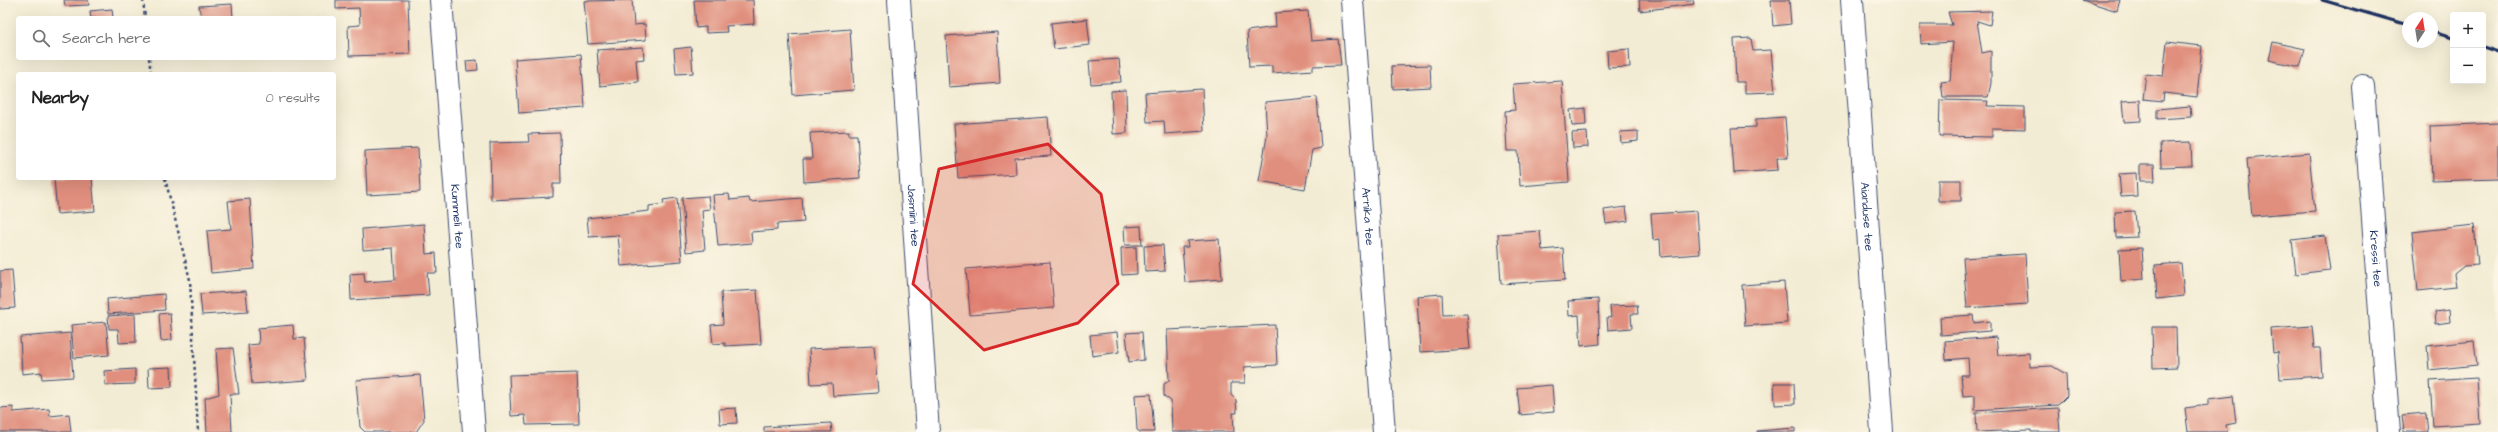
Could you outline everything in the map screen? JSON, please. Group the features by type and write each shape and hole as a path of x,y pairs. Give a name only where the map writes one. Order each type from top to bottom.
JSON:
{"street":[{"name":"Kummeli tee","path":"441,0 474,432"},
{"name":"Jasmiini tee","path":"899,0 928,432"},
{"name":"Arnika tee","path":"1352,0 1384,432"},
{"name":"Aianduse tee","path":"1852,0 1882,432"},
{"name":"Kressi tee","path":"2363,86 2389,432"}],"path":[{"path":"143,0 145,16"},
{"path":"149,60 151,72"},
{"path":"165,180 190,280 198,432"}],"highlighted area":[{"path":"1048,144 1101,194 1118,284 1078,323 984,350 913,284 939,169"}],"building":[{"path":"64,0 88,0 89,5 65,6"},
{"path":"336,0 408,0 410,54 349,56 348,26 360,25 359,8 336,9"},
{"path":"632,0 634,25 645,24 646,40 588,44 584,1"},
{"path":"694,0 753,0 754,24 726,26 727,32 706,33 706,27 696,28"},
{"path":"1639,0 1693,0 1694,4 1640,11"},
{"path":"1771,0 1789,0 1791,24 1773,26"},
{"path":"2082,0 2120,0 2117,11"},
{"path":"232,4 233,16 201,16 199,6"},
{"path":"112,9 113,16 91,16 90,11"},
{"path":"1308,11 1311,41 1338,39 1341,65 1313,66 1313,70 1272,73 1272,66 1249,67 1247,31 1276,27 1275,13"},
{"path":"1992,11 1990,25 1977,21 1982,53 1991,51 1991,83 1988,97 1943,97 1941,82 1950,81 1953,42 1921,44 1920,25 1952,25 1948,12"},
{"path":"1087,19 1090,45 1054,49 1051,23"},
{"path":"850,29 854,90 793,95 789,34"},
{"path":"997,32 1000,83 949,87 946,36"},
{"path":"1751,38 1753,51 1771,50 1775,92 1745,93 1745,82 1736,82 1734,39"},
{"path":"2167,42 2202,46 2197,97 2164,93 2163,101 2143,99 2146,74 2163,76"},
{"path":"2273,42 2305,49 2300,67 2269,60"},
{"path":"643,47 644,59 636,60 638,82 600,86 597,50"},
{"path":"691,47 693,73 676,74 674,49"},
{"path":"1629,49 1630,67 1608,68 1607,51"},
{"path":"581,54 585,108 519,113 515,59"},
{"path":"1119,59 1121,82 1091,84 1089,61"},
{"path":"477,60 478,70 467,71 466,61"},
{"path":"1430,65 1431,87 1393,89 1392,66"},
{"path":"1562,81 1569,182 1520,186 1518,151 1507,151 1505,111 1515,110 1513,84"},
{"path":"1202,89 1204,131 1165,134 1164,121 1147,122 1145,93"},
{"path":"1126,90 1127,133 1113,134 1111,91"},
{"path":"1317,97 1321,148 1312,150 1305,189 1259,181 1267,136 1265,102"},
{"path":"1940,100 1988,101 1987,106 2025,107 2025,129 1992,128 1992,137 1939,136"},
{"path":"2140,100 2141,121 2124,122 2122,101"},
{"path":"2190,106 2191,117 2157,119 2157,109"},
{"path":"1585,108 1586,125 1572,126 1570,110"},
{"path":"1048,117 1051,156 1015,158 1016,174 958,178 954,124"},
{"path":"1785,117 1788,158 1777,158 1778,170 1734,173 1731,128 1756,127 1756,119"},
{"path":"2498,123 2498,179 2432,181 2430,126"},
{"path":"849,131 849,135 857,135 860,178 804,182 803,159 812,159 810,133"},
{"path":"1638,131 1638,141 1621,143 1620,132"},
{"path":"1587,132 1588,147 1573,148 1572,133"},
{"path":"560,133 561,184 553,184 553,197 491,200 490,143 529,142 528,134"},
{"path":"2191,142 2192,166 2161,167 2160,143"},
{"path":"418,148 420,192 367,195 365,151"},
{"path":"2309,153 2315,211 2252,216 2247,159"},
{"path":"2140,165 2154,165 2155,181 2140,181"},
{"path":"2136,173 2137,196 2121,197 2119,174"},
{"path":"54,180 92,180 95,211 57,214"},
{"path":"1938,180 1961,180 1961,201 1938,201"},
{"path":"729,194 730,200 749,198 750,202 802,198 804,222 777,224 777,230 751,232 752,243 718,246 713,195"},
{"path":"708,196 710,209 702,210 705,250 686,252 682,198"},
{"path":"677,198 682,261 621,266 618,235 589,237 587,218 649,211 649,206 664,204 663,200"},
{"path":"250,199 254,269 211,273 207,231 231,229 228,201"},
{"path":"1626,207 1628,221 1606,224 1604,210"},
{"path":"1697,211 1700,254 1661,257 1660,239 1653,240 1651,214"},
{"path":"2135,211 2137,237 2116,238 2115,212"},
{"path":"424,224 426,254 436,253 437,273 427,273 429,295 351,300 350,274 364,273 365,282 395,280 393,248 363,250 362,229"},
{"path":"2474,225 2478,265 2464,266 2454,274 2456,287 2418,291 2412,232"},
{"path":"1141,226 1142,245 1125,245 1124,227"},
{"path":"1540,231 1542,250 1563,248 1565,280 1501,284 1498,234"},
{"path":"2325,236 2330,270 2296,274 2292,240"},
{"path":"1219,239 1222,279 1185,282 1182,247 1188,247 1187,241"},
{"path":"1163,245 1165,271 1145,272 1144,246"},
{"path":"1136,247 1137,274 1122,275 1121,248"},
{"path":"2142,248 2144,279 2121,281 2119,249"},
{"path":"2025,254 2028,304 1967,308 1963,258"},
{"path":"1050,262 1054,308 970,315 966,269"},
{"path":"2181,263 2184,296 2157,299 2155,265"},
{"path":"12,270 15,308 0,309 0,271"},
{"path":"1784,282 1787,323 1745,326 1742,285"},
{"path":"757,290 761,344 725,346 725,343 713,344 711,325 723,324 721,292"},
{"path":"246,291 248,312 202,315 200,294"},
{"path":"164,294 165,310 108,314 107,299"},
{"path":"1442,294 1443,315 1467,314 1470,349 1420,352 1417,296"},
{"path":"1598,299 1600,344 1581,346 1579,315 1569,316 1568,301"},
{"path":"1637,305 1638,314 1631,314 1632,328 1608,330 1607,318 1611,317 1610,306"},
{"path":"2449,310 2450,322 2436,324 2435,312"},
{"path":"170,313 172,340 161,341 159,314"},
{"path":"135,314 136,342 119,343 118,329 109,329 108,316"},
{"path":"1973,315 1974,323 1990,321 1990,331 1941,335 1940,317"},
{"path":"106,322 109,355 74,358 71,325"},
{"path":"293,325 294,339 304,338 308,380 252,384 248,345 259,344 258,328"},
{"path":"1275,325 1277,365 1244,367 1245,383 1231,383 1231,395 1236,400 1237,413 1233,413 1234,432 1172,432 1171,401 1164,396 1164,384 1169,381 1167,330"},
{"path":"2312,326 2314,348 2320,348 2322,376 2280,379 2278,352 2273,353 2271,329"},
{"path":"2152,327 2176,327 2177,367 2153,368"},
{"path":"1117,332 1119,352 1092,356 1090,335"},
{"path":"1142,332 1144,360 1129,362 1126,333"},
{"path":"70,333 73,377 42,379 41,372 22,374 20,337"},
{"path":"1996,337 1998,355 2029,353 2030,367 2052,366 2066,374 2067,396 2058,405 1975,410 1975,395 1963,396 1961,375 1969,375 1968,358 1946,360 1945,341"},
{"path":"2474,341 2477,365 2429,370 2427,346"},
{"path":"874,346 878,393 833,396 832,383 811,384 809,349"},
{"path":"233,348 239,394 230,394 232,432 207,432 205,398 219,394 216,349"},
{"path":"171,367 172,387 149,388 148,368"},
{"path":"135,369 135,384 105,385 104,371"},
{"path":"577,373 579,424 526,425 525,415 511,416 509,375"},
{"path":"420,375 424,420 416,432 365,432 360,427 356,380"},
{"path":"2477,378 2480,423 2433,426 2430,381"},
{"path":"1774,383 1794,383 1795,404 1775,405"},
{"path":"1552,385 1554,412 1520,415 1517,388"},
{"path":"1151,394 1154,432 1140,432 1137,430 1135,395"},
{"path":"2233,396 2236,423 2226,425 2227,432 2188,432 2185,408 2208,405 2208,399"},
{"path":"13,407 13,412 49,409 50,416 69,414 71,432 0,432 0,408"},
{"path":"736,408 737,423 720,424 719,409"},
{"path":"2058,408 2060,432 2031,432 2031,430 1977,432 1976,413"},
{"path":"2426,413 2428,432 2404,432 2402,415"},
{"path":"831,423 832,432 764,432 764,427"},
{"path":"1795,428 1795,432 1757,432 1757,431"}],"railway":[{"path":"2322,0 2402,23"},
{"path":"2438,34 2450,37"},
{"path":"2486,48 2498,52"}]}
